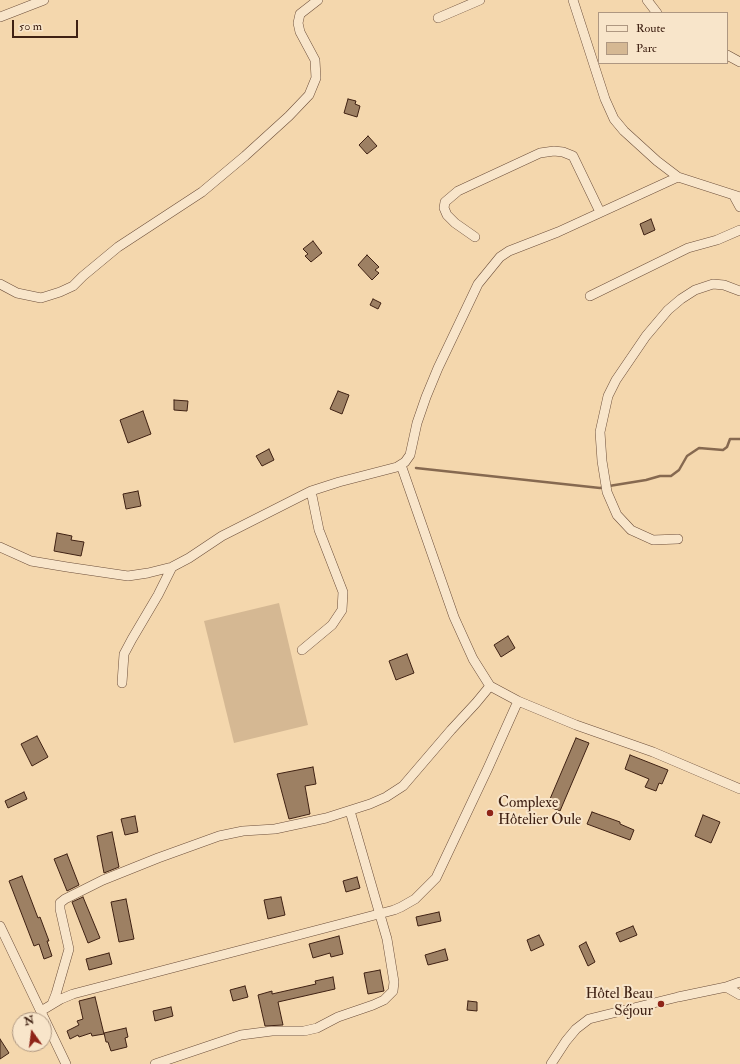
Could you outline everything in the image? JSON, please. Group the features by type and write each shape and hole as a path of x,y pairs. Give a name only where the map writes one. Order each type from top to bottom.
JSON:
{"street":[{"path":"0,17 44,0"},
{"path":"0,284 17,293 40,298 73,286 118,247 202,192 245,156 289,116 309,95 316,78 315,60 300,32 298,23 300,14 318,0"},
{"path":"438,18 480,0"},
{"path":"574,0 605,99 614,119 624,131 656,161 678,177 737,196 740,207"},
{"path":"647,0 656,12"},
{"path":"728,56 740,62"},
{"path":"475,237 455,224 444,208 446,202 458,191 540,153 554,151 563,152 573,156 600,212"},
{"path":"0,547 31,561 128,576 148,573 172,567 189,558 222,536 311,491 397,467 410,455 426,397 438,368 478,284 492,265 500,257 510,251 558,232 678,177"},
{"path":"590,296 688,248 717,240 740,230"},
{"path":"678,539 653,540 631,530 617,515 607,492 602,461 600,432 608,396 624,368 646,336 668,310 681,299 695,290 713,284 724,285 740,291"},
{"path":"401,464 454,617 473,659 490,686 518,701 605,736 653,752 740,789"},
{"path":"302,650 332,625 342,610 343,592 319,530 311,491"},
{"path":"122,683 124,654 158,595 172,567"},
{"path":"52,1004 69,949 60,909 60,903 65,899 103,880 152,860 219,836 243,831 275,829 326,818 370,804 386,797 403,786 490,686"},
{"path":"41,1011 61,999 73,994 380,913 401,907 414,899 436,878 518,701"},
{"path":"155,1064 241,1035 272,1031 304,1031 317,1028 352,1011 384,1000 393,992 394,982 388,938 350,811"},
{"path":"0,926 66,1064"},
{"path":"551,1064 576,1029 589,1019 726,987 740,982"},
{"path":"726,987 740,995"}],"green space":[{"path":"279,603 308,725 234,743 204,621"}],"building":[{"path":"348,99 356,101 355,104 360,106 357,117 344,113"},
{"path":"368,136 377,146 367,154 359,145"},
{"path":"651,219 655,230 644,235 640,224"},
{"path":"313,241 322,253 311,262 305,256 308,254 303,249"},
{"path":"367,255 379,267 375,270 379,273 372,280 358,265"},
{"path":"373,299 381,303 378,309 370,305"},
{"path":"338,391 349,395 342,414 330,409"},
{"path":"174,400 188,401 187,411 174,410"},
{"path":"143,411 151,434 128,443 120,420"},
{"path":"269,449 274,460 262,466 256,456"},
{"path":"138,491 141,506 126,509 123,494"},
{"path":"57,533 72,536 71,540 84,542 81,556 54,551"},
{"path":"508,636 515,648 501,657 494,645"},
{"path":"407,654 414,673 396,680 389,661"},
{"path":"37,736 48,757 32,766 21,744"},
{"path":"576,738 589,743 560,811 547,806"},
{"path":"630,755 668,770 662,784 659,783 656,791 645,787 649,779 625,769"},
{"path":"313,767 316,784 305,786 310,814 289,819 277,774"},
{"path":"24,792 27,799 8,808 5,801"},
{"path":"592,812 620,822 620,824 634,830 630,840 587,824"},
{"path":"703,815 720,822 711,843 695,836"},
{"path":"135,816 138,832 125,835 121,819"},
{"path":"112,832 119,867 104,873 97,836"},
{"path":"67,854 79,885 67,891 54,859"},
{"path":"22,876 38,918 40,917 49,941 47,941 52,956 44,959 39,944 34,946 9,881"},
{"path":"357,877 360,888 346,892 343,881"},
{"path":"83,897 100,938 88,943 72,902"},
{"path":"281,897 285,915 268,919 264,900"},
{"path":"126,899 134,939 119,942 111,902"},
{"path":"439,912 441,921 418,926 416,917"},
{"path":"633,926 637,935 620,942 616,933"},
{"path":"539,935 544,945 531,951 527,940"},
{"path":"339,936 343,954 331,957 330,953 313,958 309,944"},
{"path":"586,942 595,962 588,966 579,946"},
{"path":"445,949 448,960 428,965 425,955"},
{"path":"109,953 112,964 89,970 86,959"},
{"path":"380,970 384,991 368,994 364,973"},
{"path":"333,977 335,989 278,1002 283,1025 265,1026 258,995 272,991 272,994 316,984 315,981"},
{"path":"245,986 248,997 233,1001 230,990"},
{"path":"95,997 104,1034 92,1036 91,1033 79,1037 78,1035 70,1039 67,1031 79,1025 77,1021 83,1019 79,1001"},
{"path":"468,1001 477,1002 477,1011 467,1010"},
{"path":"171,1007 173,1016 155,1021 153,1011"},
{"path":"126,1028 128,1037 125,1038 127,1047 111,1051 108,1042 106,1042 104,1033"},
{"path":"0,1039 9,1053 0,1059"}],"waterway":[{"path":"609,486 646,480 660,476 671,476 679,470 687,456 699,448 723,450 727,447 730,439 740,439"},
{"path":"416,468 600,488 604,487"}],"place":[{"name":"Complexe Hôtelier Oule","path":"490,813"},
{"name":"Hôtel Beau Séjour","path":"661,1004"}]}
